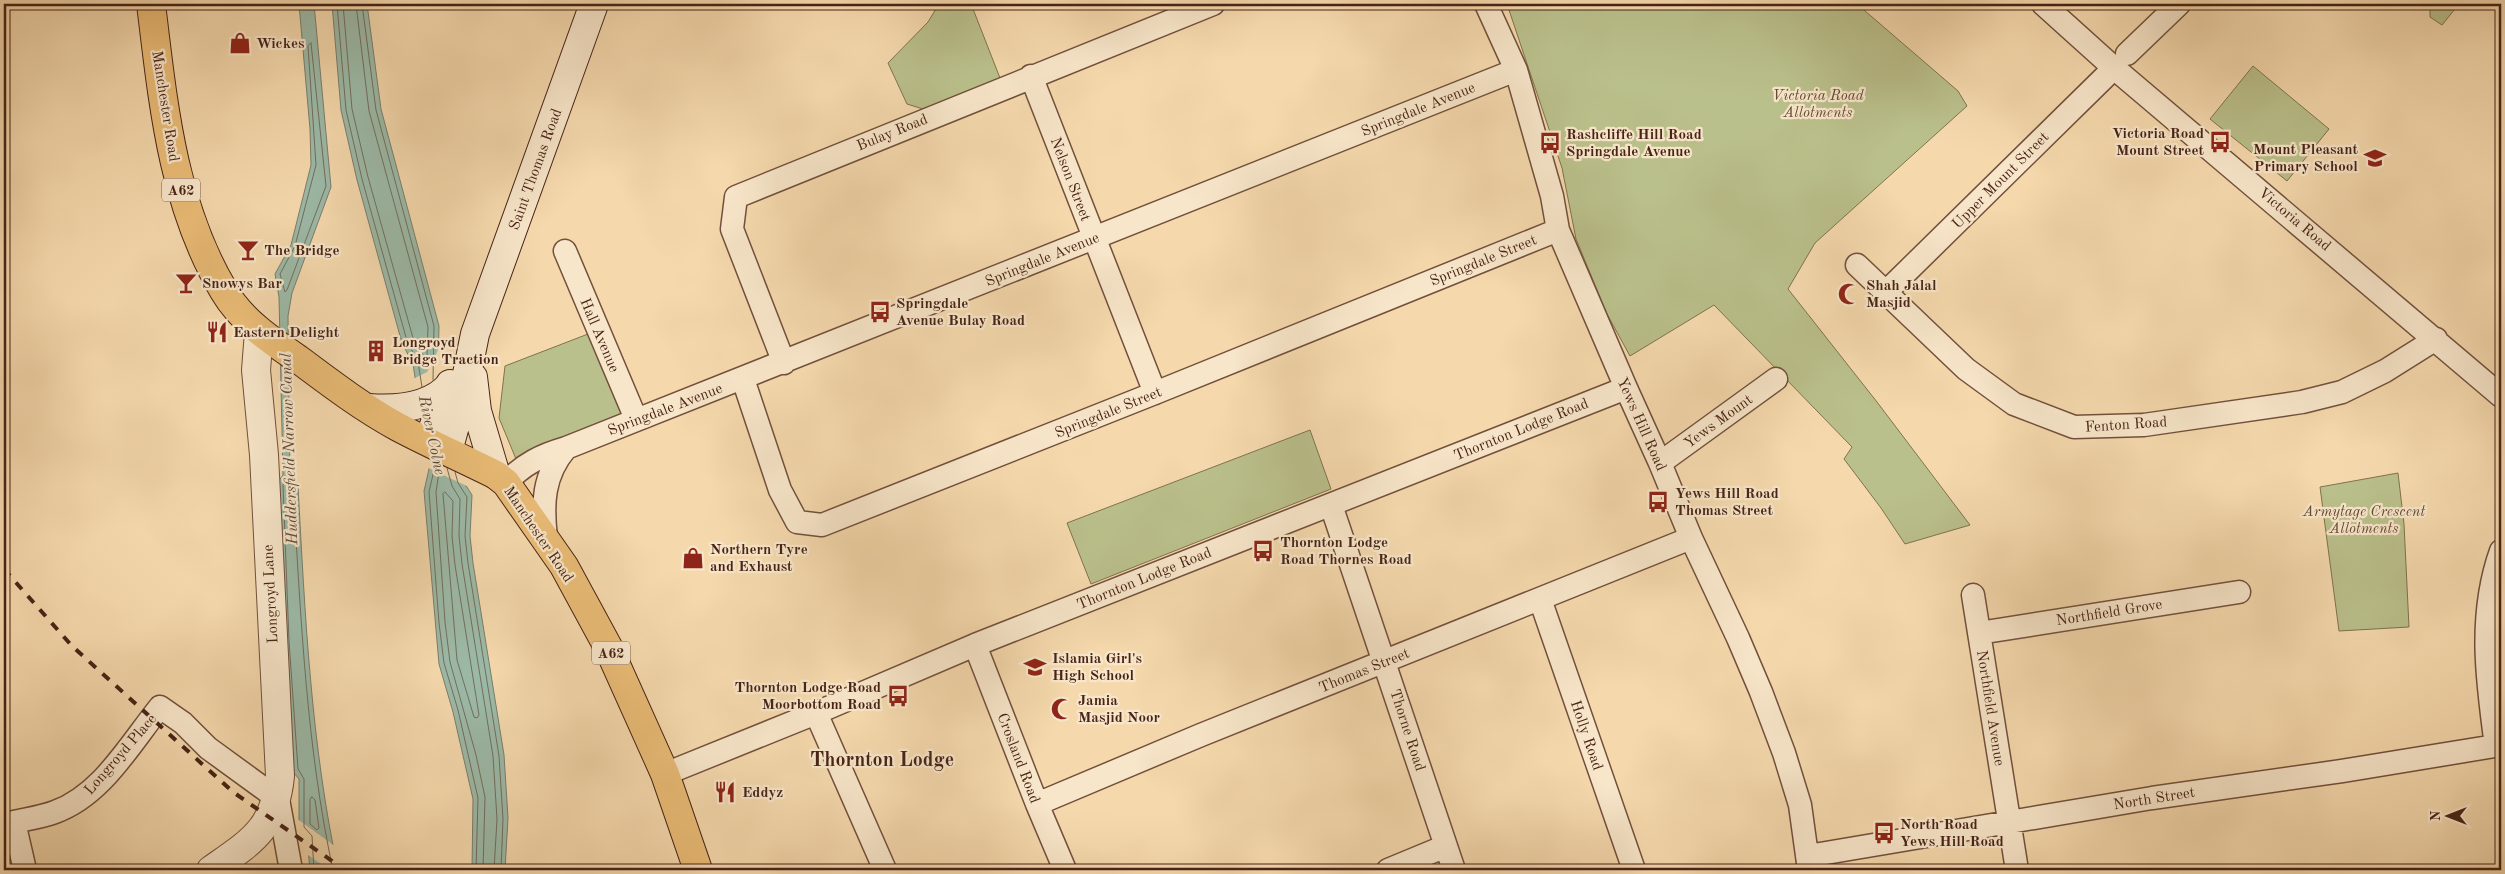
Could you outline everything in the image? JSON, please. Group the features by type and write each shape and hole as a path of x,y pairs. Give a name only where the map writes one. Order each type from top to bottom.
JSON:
{"main road":[{"name":"Manchester Road","path":"151,4 169,141 189,216 204,254 224,291 264,335 304,364 397,427 501,479 546,538 608,647 665,774 698,870"},
{"name":"Saint Thomas Road","path":"439,447 457,418 473,344 594,4"},
{"name":"Longroyd Lane","path":"211,870 246,846 267,824 278,799 280,776 264,464 256,370 264,335"},
{"name":"Saint Thomas Road","path":"439,447 450,385 463,348 473,344"},
{"path":"473,344 476,411 501,479"},
{"path":"369,408 398,409 411,406 441,395 450,385"}],"street":[{"name":"Bulay Road","path":"784,363 732,229 736,197 1212,4"},
{"name":"Yews Hill Road","path":"1486,4 1516,70 1552,196 1558,230 1691,538 1738,638 1784,753 1800,804 1808,863"},
{"name":"Victoria Road","path":"2043,4 2121,61 2501,396"},
{"name":"Upper Mount Street","path":"1886,292 2179,4"},
{"name":"Springdale Avenue","path":"501,479 546,454 566,448 784,363 1516,70"},
{"name":"Nelson Street","path":"1031,76 1155,393"},
{"name":"Springdale Street","path":"743,379 780,490 797,522 822,525 1558,230"},
{"name":"Hall Avenue","path":"565,251 636,420"},
{"name":"Fenton Road","path":"1857,265 1966,368 2014,404 2074,427 2144,425 2302,402 2342,392 2385,371 2436,339"},
{"name":"Yews Mount","path":"1660,463 1776,378"},
{"name":"Thornton Lodge Road","path":"665,774 816,713 975,645 1626,388"},
{"path":"546,538 543,504 547,483 554,462 566,448"},
{"name":"Thorne Road","path":"1331,505 1454,870"},
{"name":"Thomas Street","path":"1037,804 1202,735 1691,538"},
{"path":"2499,745 2487,674 2486,630 2492,583 2501,551"},
{"name":"Northfield Grove","path":"1979,633 2240,592"},
{"name":"Northfield Avenue","path":"1973,595 2017,870"},
{"name":"Holly Road","path":"1540,599 1634,870"},
{"name":"Crosland Road","path":"975,645 1065,870"},
{"name":"Longroyd Place","path":"25,870 14,822 55,812 83,797 97,785 160,707 184,723 208,748 278,799"},
{"path":"816,713 885,870"},
{"name":"North Street","path":"1808,863 2008,822 2499,745"},
{"path":"278,799 291,870"},
{"path":"1388,870 1446,846"}],"green space":[{"path":"939,4 978,4 973,9 1000,78 923,109 907,104 888,63 928,22"},
{"name":"Victoria Road Allotments","path":"1507,4 1857,4 1958,91 1967,106 1815,243 1788,289 1970,525 1905,544 1844,459 1852,447 1714,305 1630,356 1607,314 1576,239 1562,168"},
{"path":"2430,4 2459,4 2442,25 2430,17"},
{"path":"2253,66 2329,129 2287,181 2210,119"},
{"path":"588,334 622,416 516,459 499,418 505,366"},
{"path":"1310,430 1331,489 1091,584 1067,523"},
{"name":"Armytage Crescent Allotments","path":"2398,473 2404,524 2409,627 2339,631 2320,487"}],"water":[{"name":"Huddersfield Narrow Canal","path":"299,4 314,4 331,187 292,293 288,316 290,479 298,486 315,727 321,775 338,870 310,870 307,837 299,830 299,779 293,772 278,482 283,475 279,297 275,274 291,245 311,165 310,129"},
{"name":"River Colne","path":"332,4 367,4 381,109 439,326 438,365 463,481 472,495 470,536 473,563 504,755 508,818 505,870 472,870 473,799 453,712 439,664 424,491 429,469 413,364 402,343 357,180 341,110"}],"pier":[{"path":"441,340 442,396 465,480 469,487 426,467 413,379 427,372 435,358"},
{"path":"296,818 336,847 341,870 330,870 305,853 304,838 296,830"}],"railway":[{"path":"4,569 72,646 233,792 345,870"}],"place":[{"name":"Wickes","path":"240,43"},
{"name":"Victoria Road Mount Street","path":"2220,142"},
{"name":"Rashcliffe Hill Road Springdale Avenue","path":"1550,143"},
{"name":"Mount Pleasant Primary School","path":"2375,158"},
{"name":"The Bridge","path":"248,250"},
{"name":"Snowys Bar","path":"186,283"},
{"name":"Shah Jalal Masjid","path":"1849,294"},
{"name":"Springdale Avenue Bulay Road","path":"880,312"},
{"name":"Eastern Delight","path":"217,332"},
{"name":"Longroyd Bridge Traction","path":"376,351"},
{"name":"Yews Hill Road Thomas Street","path":"1658,502"},
{"name":"Thornton Lodge Road Thornes Road","path":"1263,551"},
{"name":"Northern Tyre and Exhaust","path":"693,558"},
{"name":"Islamia Girl's High School","path":"1035,667"},
{"name":"Thornton Lodge Road Moorbottom Road","path":"898,696"},
{"name":"Jamia Masjid Noor","path":"1062,709"},
{"name":"Eddyz","path":"725,792"},
{"name":"North Road Yews Hill Road","path":"1884,833"}],"district":[{"name":"Thornton Lodge","path":"882,759"}]}
